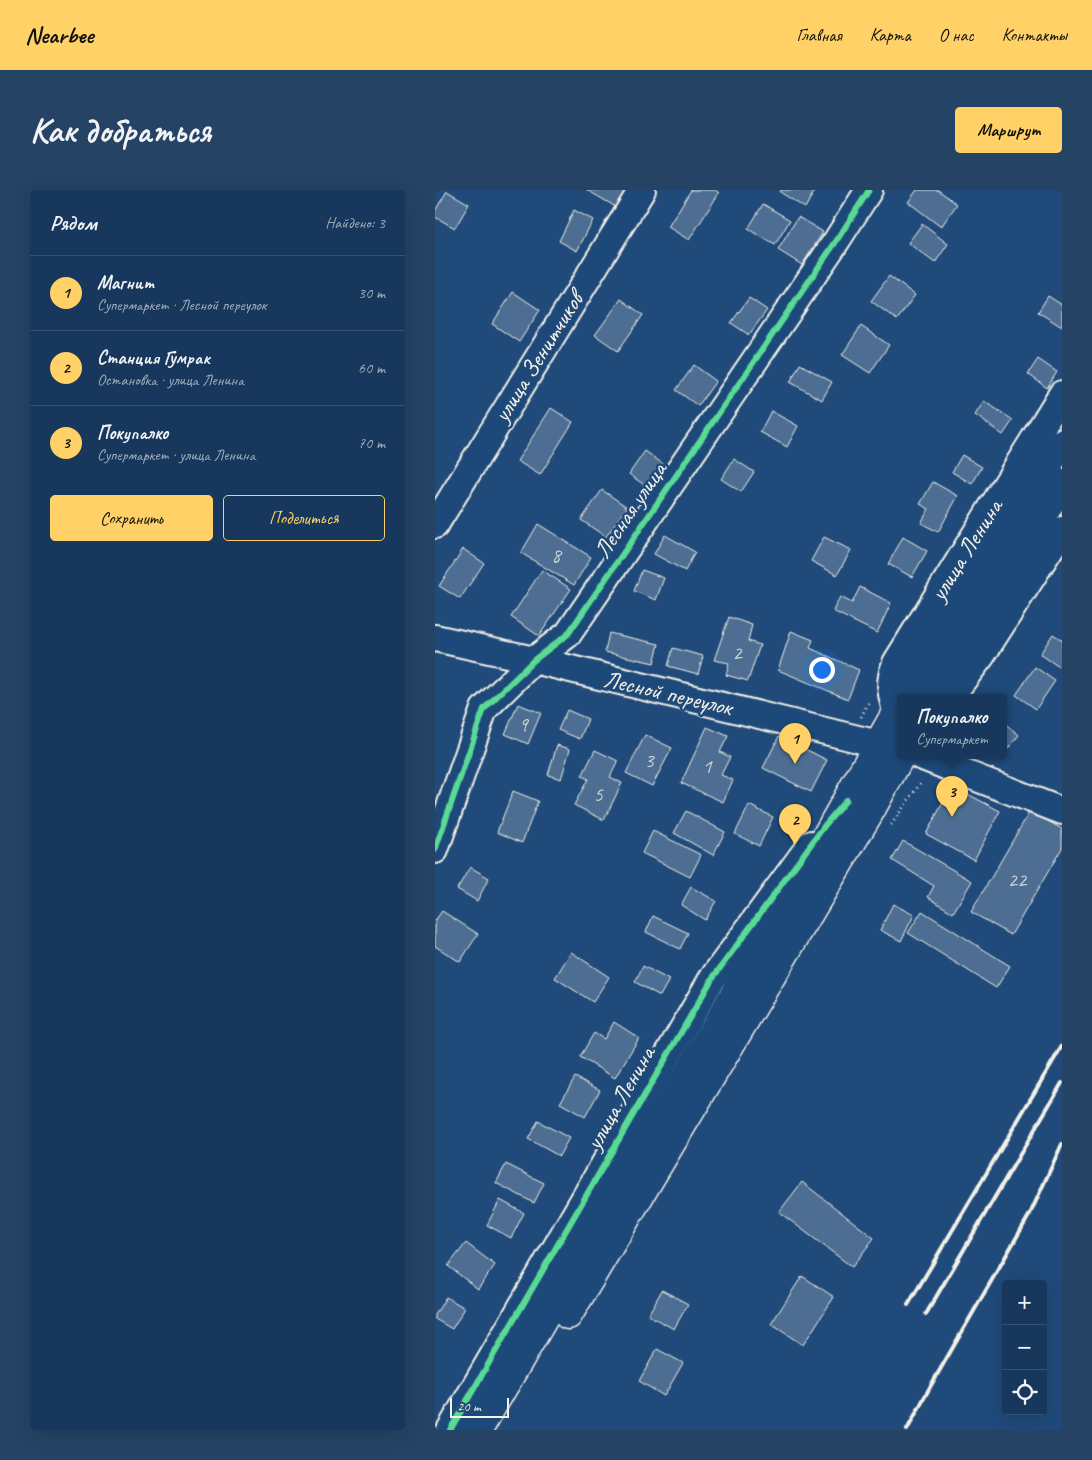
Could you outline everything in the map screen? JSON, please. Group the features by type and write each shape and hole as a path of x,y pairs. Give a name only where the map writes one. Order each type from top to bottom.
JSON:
{"main road":[{"name":"улица Ленина","path":"906,694 994,548 1062,443"},
{"name":"улица Ленина","path":"935,694 1062,483"},
{"name":"улица Ленина","path":"500,1430 869,813 893,750 897,724"},
{"name":"улица Ленина","path":"478,1430 687,1076 846,800 893,750"}],"street":[{"name":"улица Зенитчиков","path":"435,525 642,190"},
{"name":"Лесная улица","path":"435,850 484,709 534,660 568,634 837,240 869,190"},
{"name":"улица Ленина","path":"897,700 891,692 891,676 896,663 1062,394"},
{"path":"952,694 982,655 1062,530"},
{"name":"Лесной переулок","path":"435,638 534,660 893,750"},
{"path":"931,759 1062,811"},
{"name":"улица Ленина","path":"450,1430 712,979 825,825 846,800"}],"path":[{"path":"891,826 927,759"}],"building":[{"path":"587,190 627,190 616,207"},
{"path":"691,190 715,190 719,193 689,240 668,227"},
{"path":"781,190 815,190 805,208 780,192"},
{"path":"917,190 938,190 957,204 941,227 908,202"},
{"path":"447,191 469,204 455,228 435,217 435,211"},
{"path":"763,204 790,220 775,245 748,229"},
{"path":"574,210 593,220 577,251 559,241"},
{"path":"798,217 823,232 802,265 778,250"},
{"path":"922,224 948,244 935,263 908,243"},
{"path":"889,276 915,295 897,320 871,301"},
{"path":"513,292 540,310 519,342 492,324"},
{"path":"1048,296 1062,305 1062,327 1038,312"},
{"path":"749,298 767,310 749,335 731,323"},
{"path":"621,299 643,315 618,351 595,335"},
{"path":"861,326 889,345 870,373 842,355"},
{"path":"1038,359 1057,372 1047,388 1028,374"},
{"path":"800,364 832,382 822,400 790,382"},
{"path":"694,365 716,381 698,406 676,390"},
{"path":"984,401 1013,420 1003,435 975,415"},
{"path":"551,408 573,422 540,475 517,461"},
{"path":"771,411 798,426 787,447 760,432"},
{"path":"645,451 663,464 647,487 629,474"},
{"path":"962,455 982,467 972,484 952,472"},
{"path":"734,459 754,472 741,492 721,479"},
{"path":"933,482 958,496 938,532 921,523 929,509 920,504"},
{"path":"602,490 627,507 606,537 581,520"},
{"path":"538,524 591,557 574,585 521,553"},
{"path":"665,535 695,552 685,571 654,554"},
{"path":"824,537 851,550 837,575 811,561"},
{"path":"903,537 927,551 912,577 888,564"},
{"path":"463,549 484,563 460,599 439,586"},
{"path":"542,570 571,589 539,636 511,617"},
{"path":"642,570 664,578 656,600 634,591"},
{"path":"860,587 891,603 877,633 833,611 840,597 852,603"},
{"path":"729,617 752,625 748,641 760,645 748,681 726,675 729,663 714,660"},
{"path":"791,631 813,640 810,648 859,670 848,699 778,670"},
{"path":"609,633 659,644 654,663 605,652"},
{"path":"1053,634 1062,640 1062,669 1040,654"},
{"path":"673,648 703,656 698,674 668,666"},
{"path":"1035,667 1055,681 1036,709 1016,695"},
{"path":"518,704 541,713 528,744 505,734"},
{"path":"567,710 588,719 580,739 558,730"},
{"path":"1007,725 1019,735 1007,750"},
{"path":"707,727 728,736 720,752 730,757 721,775 733,780 723,802 681,783"},
{"path":"645,735 672,748 652,786 626,773"},
{"path":"779,736 827,760 811,792 763,768"},
{"path":"557,745 570,749 561,779 548,775"},
{"path":"595,750 618,761 610,777 622,783 604,820 574,805 588,779 582,776"},
{"path":"952,786 1000,811 974,860 926,834"},
{"path":"513,791 538,801 522,843 497,832"},
{"path":"749,805 773,817 759,846 735,834"},
{"path":"686,811 725,832 713,855 674,833"},
{"path":"1030,811 1062,829 1062,848 1011,935 971,912"},
{"path":"653,831 701,855 690,877 642,853"},
{"path":"903,841 972,881 953,913 928,897 934,886 892,860"},
{"path":"470,867 489,878 477,901 457,889"},
{"path":"691,887 716,901 705,920 681,905"},
{"path":"893,904 914,915 901,941 880,930"},
{"path":"442,911 478,934 460,962 435,946 435,921"},
{"path":"922,911 1010,966 996,988 908,933"},
{"path":"653,916 688,933 680,949 646,932"},
{"path":"571,952 609,977 593,1002 555,978"},
{"path":"643,966 669,980 660,996 635,982"},
{"path":"614,1022 639,1038 615,1078 580,1057 594,1033 604,1039"},
{"path":"575,1077 600,1090 585,1117 560,1103"},
{"path":"538,1121 569,1138 559,1156 528,1139"},
{"path":"506,1164 544,1183 534,1203 496,1183"},
{"path":"802,1182 874,1238 852,1267 779,1212"},
{"path":"500,1200 524,1213 511,1238 487,1225"},
{"path":"466,1243 495,1265 478,1289 448,1266"},
{"path":"802,1276 834,1297 803,1345 771,1324"},
{"path":"662,1290 688,1304 674,1329 648,1315"},
{"path":"446,1297 465,1308 452,1329 435,1319 435,1315"},
{"path":"657,1349 683,1363 664,1396 639,1381"}],"railway":[{"path":"908,1305 1062,1046"},
{"path":"926,1314 1062,1083"},
{"path":"907,1430 1030,1214 1062,1144"}],"cycle path":[{"path":"435,850 484,709 534,660 568,634 837,240 869,190"},
{"path":"450,1430 712,979 825,825 846,800"}],"place":[{"name":"Магнит","path":"795,764"},
{"name":"Покупалко","path":"952,817"},
{"name":"Станция Гумрак","path":"795,845"}]}
